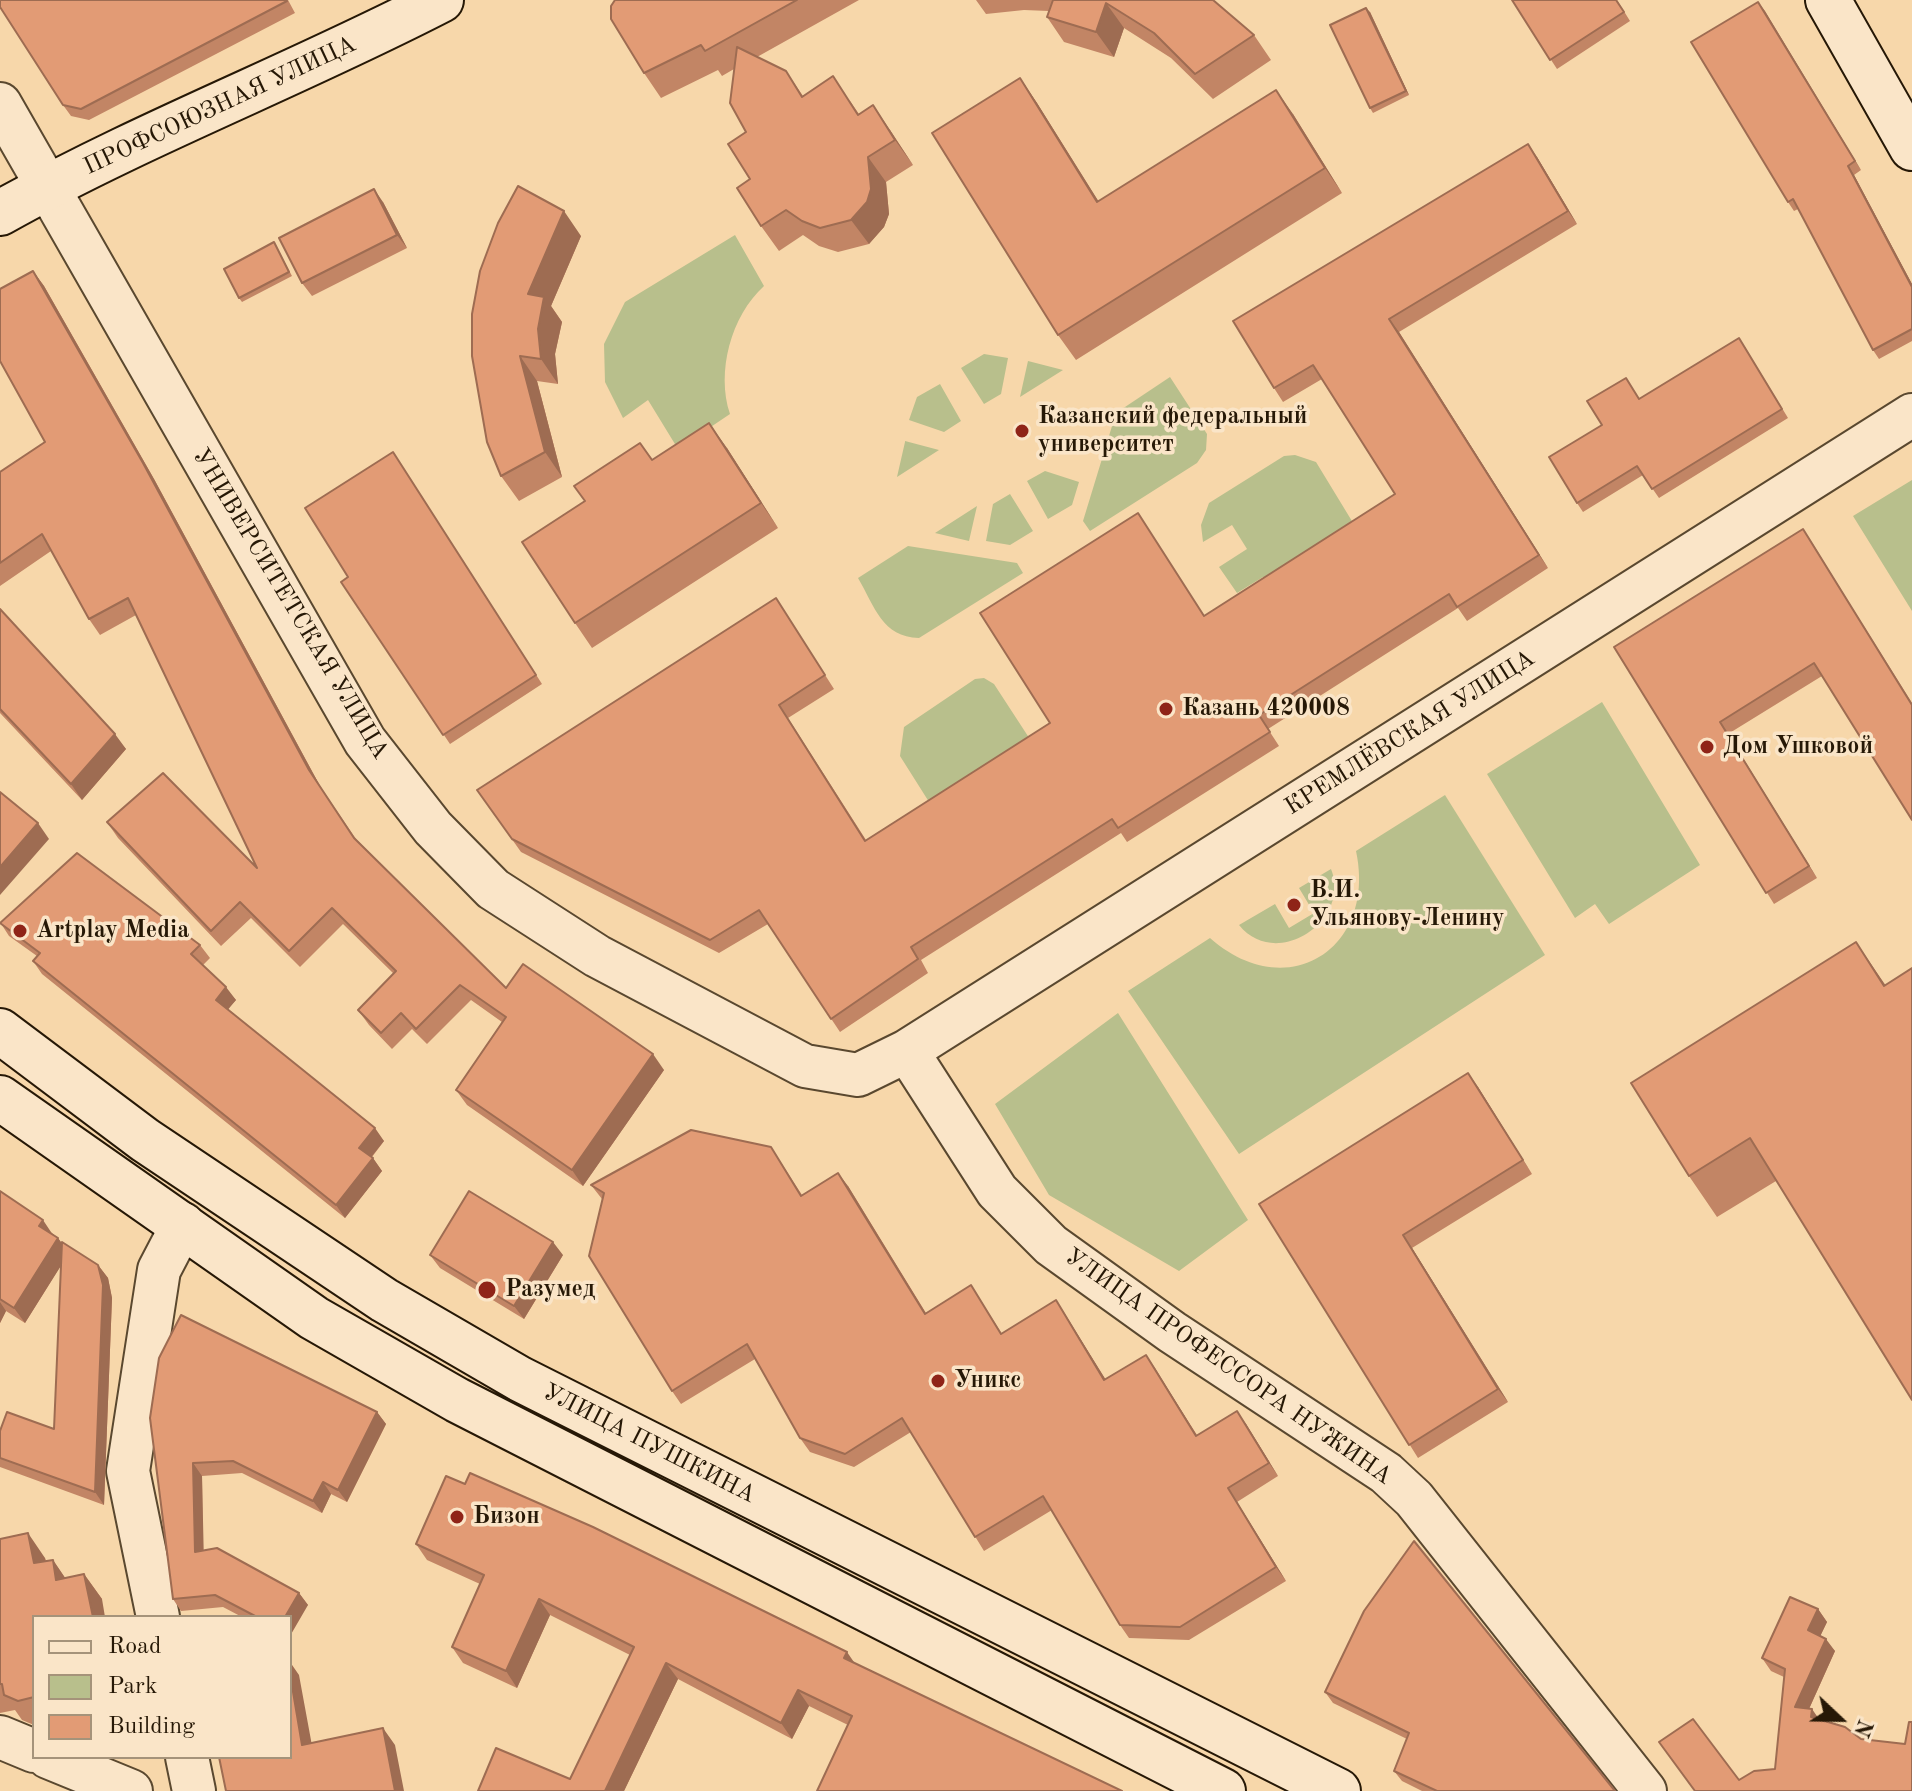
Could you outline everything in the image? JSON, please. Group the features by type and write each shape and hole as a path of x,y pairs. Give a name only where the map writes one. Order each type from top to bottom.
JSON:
{"main road":[{"name":"ПРОФСОЮЗНАЯ УЛИЦА","path":"0,213 48,185 225,100 337,54 441,0"},
{"path":"1828,0 1912,148"},
{"name":"УЛИЦА ПУШКИНА","path":"0,1031 145,1140 372,1292 520,1379 1338,1791"},
{"name":"УЛИЦА ПУШКИНА","path":"0,1098 314,1318 457,1400 1223,1791"}],"street":[{"name":"УНИВЕРСИТЕТСКАЯ УЛИЦА","path":"0,104 365,741 433,828 493,889 597,956 805,1066 858,1075 907,1051"},
{"name":"КРЕМЛЁВСКАЯ УЛИЦА","path":"907,1051 1912,415"},
{"name":"УЛИЦА ПРОФЕССОРА НУЖИНА","path":"907,1051 997,1191 1051,1245 1172,1332 1386,1473 1414,1499 1645,1791"},
{"path":"158,1615 128,1471 159,1270 183,1224"},
{"path":"0,1737 32,1750"},
{"path":"53,1759 131,1791"},
{"path":"187,1759 194,1791"}],"green space":[{"path":"735,235 764,286 743,313 729,346 725,380 730,414 678,449 648,400 623,418 605,382 604,344 625,302"},
{"path":"984,354 1008,358 1001,394 984,404 961,368"},
{"path":"1028,361 1063,370 1020,397"},
{"path":"1170,377 1207,434 1206,450 1197,463 1090,531 1083,521 1116,413"},
{"path":"940,384 961,421 944,432 909,420 917,397"},
{"path":"905,442 939,450 897,477"},
{"path":"1295,455 1316,462 1358,531 1270,587 1263,577 1237,593 1219,567 1247,549 1232,525 1203,542 1201,525 1209,503 1284,456"},
{"path":"1045,471 1079,482 1072,505 1048,519 1027,481"},
{"path":"1912,480 1912,611 1853,516"},
{"path":"1010,494 1033,531 1010,545 986,541 993,504"},
{"path":"977,506 969,541 935,533"},
{"path":"908,546 1017,563 1023,573 919,638 906,636 896,632 881,618 858,578"},
{"path":"984,678 994,684 1037,750 936,813 900,756 904,727 975,679"},
{"path":"1602,702 1700,865 1609,924 1595,904 1575,918 1487,774"},
{"path":"1445,795 1545,955 1239,1154 1128,991 1210,938 1239,958 1268,967 1296,966 1320,957 1339,940 1353,916 1359,886 1356,851"},
{"path":"1331,869 1335,888 1331,906 1321,922 1307,934 1290,941 1272,943 1254,938 1239,925 1275,904 1289,928 1314,913 1299,888"},
{"path":"1118,1013 1248,1220 1179,1271 1049,1195 995,1104"}],"building":[{"path":"0,0 287,1 81,109 63,105 0,7"},
{"path":"615,0 797,0 705,51 701,45 644,73 611,19 611,6"},
{"path":"1053,0 1213,0 1254,35 1195,74 1154,33 1106,3 1096,32 1047,17"},
{"path":"1512,0 1616,0 1624,12 1550,60"},
{"path":"1758,2 1855,161 1848,166 1912,287 1912,329 1873,350 1793,199 1788,202 1691,42"},
{"path":"1366,8 1406,91 1370,108 1330,25"},
{"path":"737,47 786,71 802,97 833,76 858,115 873,105 895,140 868,157 871,189 867,202 851,220 820,228 786,210 761,226 737,188 750,179 728,144 746,132 730,103"},
{"path":"1020,78 1097,202 1276,90 1325,168 1058,335 932,133"},
{"path":"1528,144 1568,211 1389,319 1539,555 1457,607 1449,594 1259,715 1270,732 1118,828 1112,819 911,947 918,959 831,1019 759,910 710,940 512,839 477,790 776,598 825,675 779,705 865,841 1050,723 980,613 1138,513 1204,616 1395,494 1313,365 1274,388 1233,321"},
{"path":"518,186 564,211 528,294 544,297 538,329 541,359 520,356 545,452 501,476 487,442 472,356 472,314 480,271 498,223"},
{"path":"374,189 397,235 302,283 279,238"},
{"path":"274,242 289,272 239,298 224,269"},
{"path":"33,271 143,463 309,770 354,838 506,988 523,964 653,1054 572,1170 456,1090 506,1017 460,985 416,1029 401,1013 381,1033 358,1010 396,971 332,908 289,951 240,902 211,931 107,822 163,773 257,868 128,598 89,619 42,534 0,563 0,472 45,442 0,361 0,289"},
{"path":"1739,338 1782,409 1652,489 1637,466 1577,503 1549,457 1602,425 1587,401 1626,378 1639,399"},
{"path":"709,423 761,503 575,623 522,542 585,501 574,486 640,443 652,460"},
{"path":"393,452 536,675 443,735 341,582 348,577 305,508"},
{"name":"Дом Ушковой","path":"1803,529 1912,705 1912,820 1814,663 1720,722 1809,866 1766,893 1614,647"},
{"path":"0,609 115,734 71,784 0,709"},
{"path":"0,792 38,823 0,867"},
{"path":"77,853 200,945 191,954 226,987 216,1000 375,1128 359,1148 373,1158 336,1205 33,961 40,953 0,923"},
{"path":"1856,942 1884,986 1912,968 1912,1400 1750,1138 1689,1176 1631,1083"},
{"path":"1468,1073 1523,1160 1403,1235 1498,1389 1409,1445 1259,1204"},
{"name":"Уникс","path":"691,1130 771,1147 801,1196 838,1173 925,1314 971,1285 1001,1334 1056,1300 1104,1380 1146,1355 1196,1436 1237,1411 1269,1463 1228,1488 1276,1567 1180,1627 1120,1625 1043,1496 975,1537 902,1418 845,1454 800,1438 747,1344 672,1391 589,1256 604,1193 591,1185"},
{"path":"0,1191 43,1220 39,1226 58,1238 14,1308 0,1299"},
{"path":"469,1191 553,1242 514,1306 430,1255"},
{"path":"62,1242 98,1265 103,1285 95,1492 0,1458 0,1431 7,1412 54,1429"},
{"path":"181,1315 377,1412 338,1490 323,1482 313,1501 233,1461 193,1463 195,1552 217,1548 299,1593 286,1615 253,1615 215,1595 173,1599 150,1418 159,1358"},
{"path":"470,1473 593,1527 847,1652 844,1658 1122,1791 817,1791 852,1716 798,1690 781,1723 666,1663 605,1791 478,1791 496,1748 570,1779 634,1647 539,1599 506,1671 452,1647 484,1575 416,1544 446,1476 465,1484"},
{"path":"28,1533 34,1563 53,1560 56,1580 84,1574 93,1615 32,1615 32,1698 18,1701 4,1695 0,1684 0,1539"},
{"path":"1414,1541 1615,1791 1437,1791 1394,1771 1409,1733 1325,1692 1364,1611"},
{"path":"1790,1597 1818,1609 1808,1630 1826,1639 1795,1707 1812,1709 1811,1717 1845,1727 1861,1739 1905,1744 1909,1722 1912,1722 1912,1791 1695,1791 1659,1742 1693,1719 1739,1780 1754,1771 1775,1769 1785,1669 1762,1658"},
{"path":"292,1686 302,1745 383,1728 395,1791 226,1791 219,1759 292,1759"}],"place":[{"name":"Казанский федеральный университет","path":"1022,431"},
{"name":"Казань 420008","path":"1166,709"},
{"name":"Дом Ушковой","path":"1707,747"},
{"name":"В.И. Ульянову-Ленину","path":"1294,905"},
{"name":"Artplay Media","path":"20,931"},
{"name":"Разумед","path":"487,1290"},
{"name":"Уникс","path":"938,1381"},
{"name":"Бизон","path":"457,1517"}]}
